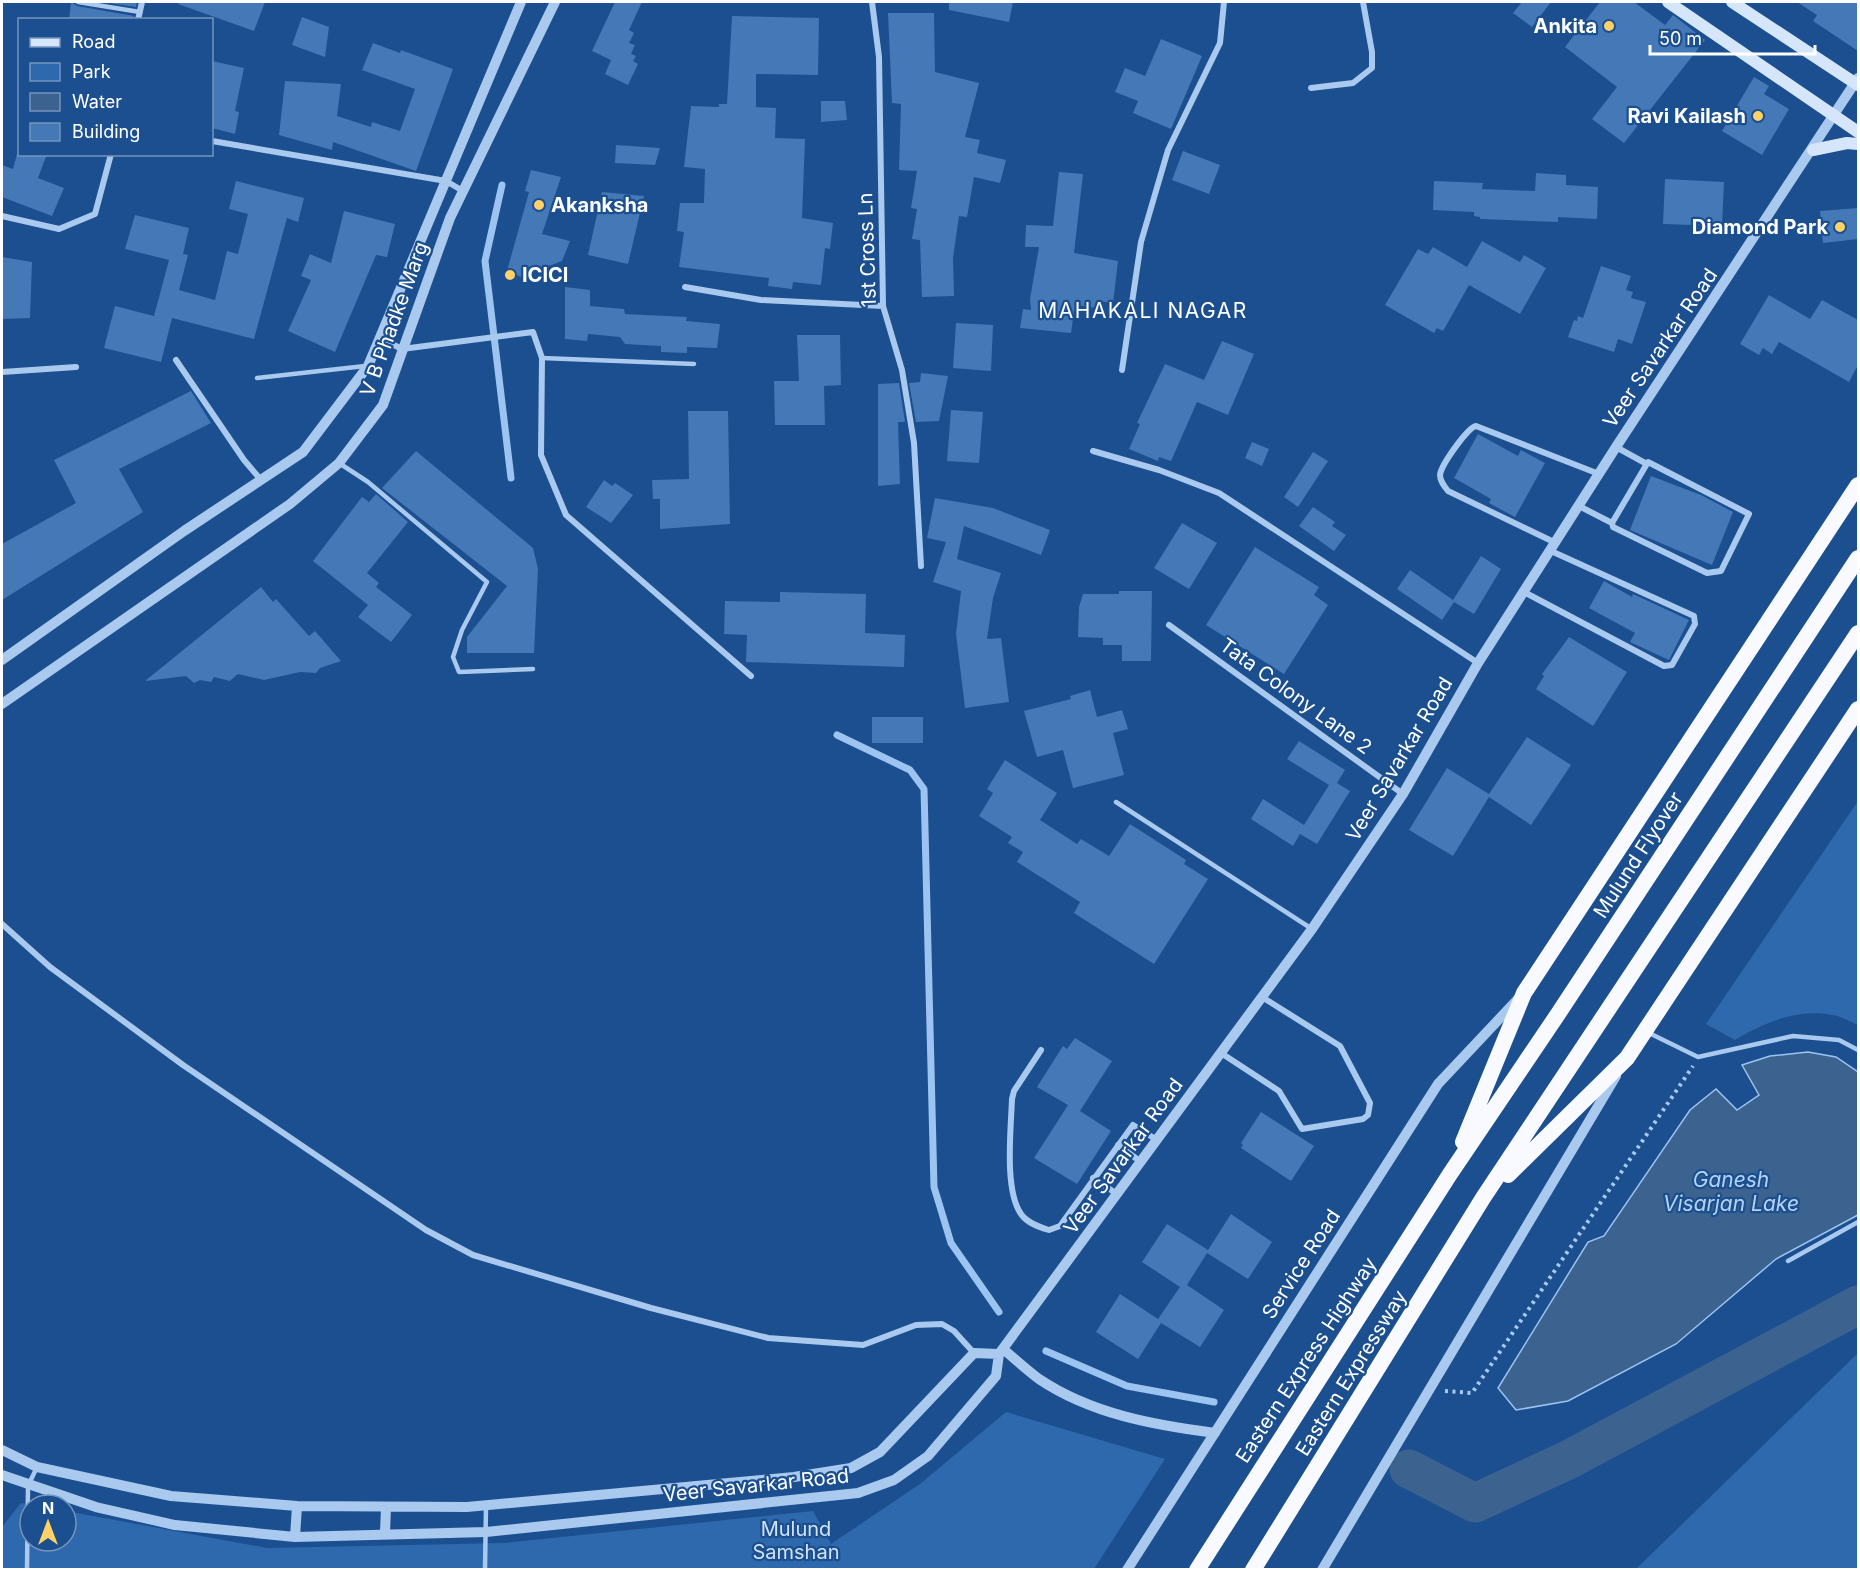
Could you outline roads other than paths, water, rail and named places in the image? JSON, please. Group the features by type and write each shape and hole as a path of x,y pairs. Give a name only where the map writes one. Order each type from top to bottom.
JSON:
{"highway":[{"path":"1450,1173 1524,993 1858,484"},
{"name":"Mulund Flyover","path":"1450,1173 1565,1005 1858,558"},
{"path":"1484,1198 1858,633"},
{"path":"1484,1198 1627,1058 1858,708"},
{"name":"Eastern Express Highway","path":"1197,1569 1450,1173"},
{"name":"Eastern Expressway","path":"1253,1569 1484,1198"}],"main road":[{"path":"1668,2 1858,132"},
{"path":"1732,2 1858,82"},
{"path":"1813,150 1839,144 1858,144"}],"street":[{"path":"139,16 142,2"},
{"name":"V B Phadke Marg","path":"2,660 184,531 303,452 368,366 521,2"},
{"name":"V B Phadke Marg","path":"2,704 290,504 339,463 384,405 450,218 555,2"},
{"name":"1st Cross Ln","path":"872,2 879,57 883,306 902,370 914,442 921,566"},
{"path":"1122,370 1141,242 1168,150 1220,42 1224,2"},
{"path":"1311,88 1353,83 1372,68 1372,52 1363,2"},
{"name":"Veer Savarkar Road","path":"2,1475 28,1486 96,1507 175,1525 295,1537 486,1532 858,1493 894,1480 928,1456 996,1376 1001,1352 1312,929 1402,794 1478,663 1616,447 1858,82"},
{"path":"213,141 446,181 463,191"},
{"path":"2,216 59,229 95,214 110,156"},
{"path":"685,287 761,300 883,306"},
{"path":"380,338 402,349 473,342 533,332 542,358 541,455 566,515 751,676"},
{"path":"176,360 244,460 261,480"},
{"path":"2,372 76,367"},
{"path":"1524,592 1664,666 1672,665 1695,624 1695,616 1554,547 1448,491 1442,483 1442,470 1468,429 1476,426 1600,474"},
{"path":"1579,506 1612,523 1617,531 1707,573 1721,571 1749,514 1616,447"},
{"path":"1093,451 1159,470 1219,493 1478,663"},
{"path":"1612,523 1645,463"},
{"name":"Tata Colony Lane 2","path":"1169,625 1402,794"},
{"path":"2,924 50,968 183,1065 293,1137 426,1230 473,1255 651,1308 768,1338 863,1345 915,1325 942,1324 954,1331 974,1353"},
{"name":"Service Road","path":"1127,1569 1438,1084 1524,993"},
{"path":"1221,1053 1279,1091 1302,1129 1363,1119 1368,1115 1370,1103 1340,1046 1262,997"},
{"path":"1041,1050 1014,1091 1012,1099 1012,1192 1021,1214 1034,1225 1054,1230 1133,1125 1157,1140"},
{"path":"1323,1569 1627,1058"},
{"path":"1118,1145 1141,1161"},
{"path":"1093,1178 1117,1194"},
{"path":"2,1450 37,1467 171,1496 297,1506 486,1505 794,1478 851,1468 880,1452 974,1353 1001,1352 1039,1379 1078,1400 1156,1425 1215,1433"},
{"path":"295,1537 297,1506"},
{"path":"385,1533 386,1507"}],"lane":[{"path":"78,2 139,16"},
{"path":"542,358 694,364"},
{"path":"257,378 368,366"},
{"path":"339,463 368,482 487,582 462,630 453,657 459,672 533,669"},
{"path":"1116,802 1312,929"},
{"path":"1645,1030 1698,1057 1793,1036 1839,1040 1858,1050"},
{"path":"1788,1260 1858,1222"},
{"path":"27,1569 28,1486 37,1467"},
{"path":"486,1505 486,1569"}],"water":[{"name":"Ganesh Visarjan Lake","path":"1808,1052 1836,1057 1858,1072 1858,1215 1776,1259 1676,1344 1568,1401 1516,1410 1498,1388 1588,1242 1604,1236 1690,1110 1716,1089 1737,1110 1759,1095 1742,1065 1770,1056"}],"waterway":[{"path":"502,185 485,261 511,478"},
{"path":"837,735 910,770 924,789 934,1187 951,1243 999,1312"},
{"path":"1409,1469 1475,1503 1568,1460 1858,1305"},
{"path":"1046,1351 1127,1386 1214,1402"}],"place":[{"name":"Ankita","path":"1609,26"},
{"name":"Ravi Kailash","path":"1758,116"},
{"name":"Akanksha","path":"539,205"},
{"name":"Diamond Park","path":"1840,227"},
{"name":"ICICI","path":"510,275"}],"district":[{"name":"MAHAKALI NAGAR","path":"1143,310"}],"park label":[{"name":"Mulund Samshan","path":"796,1540"}]}
